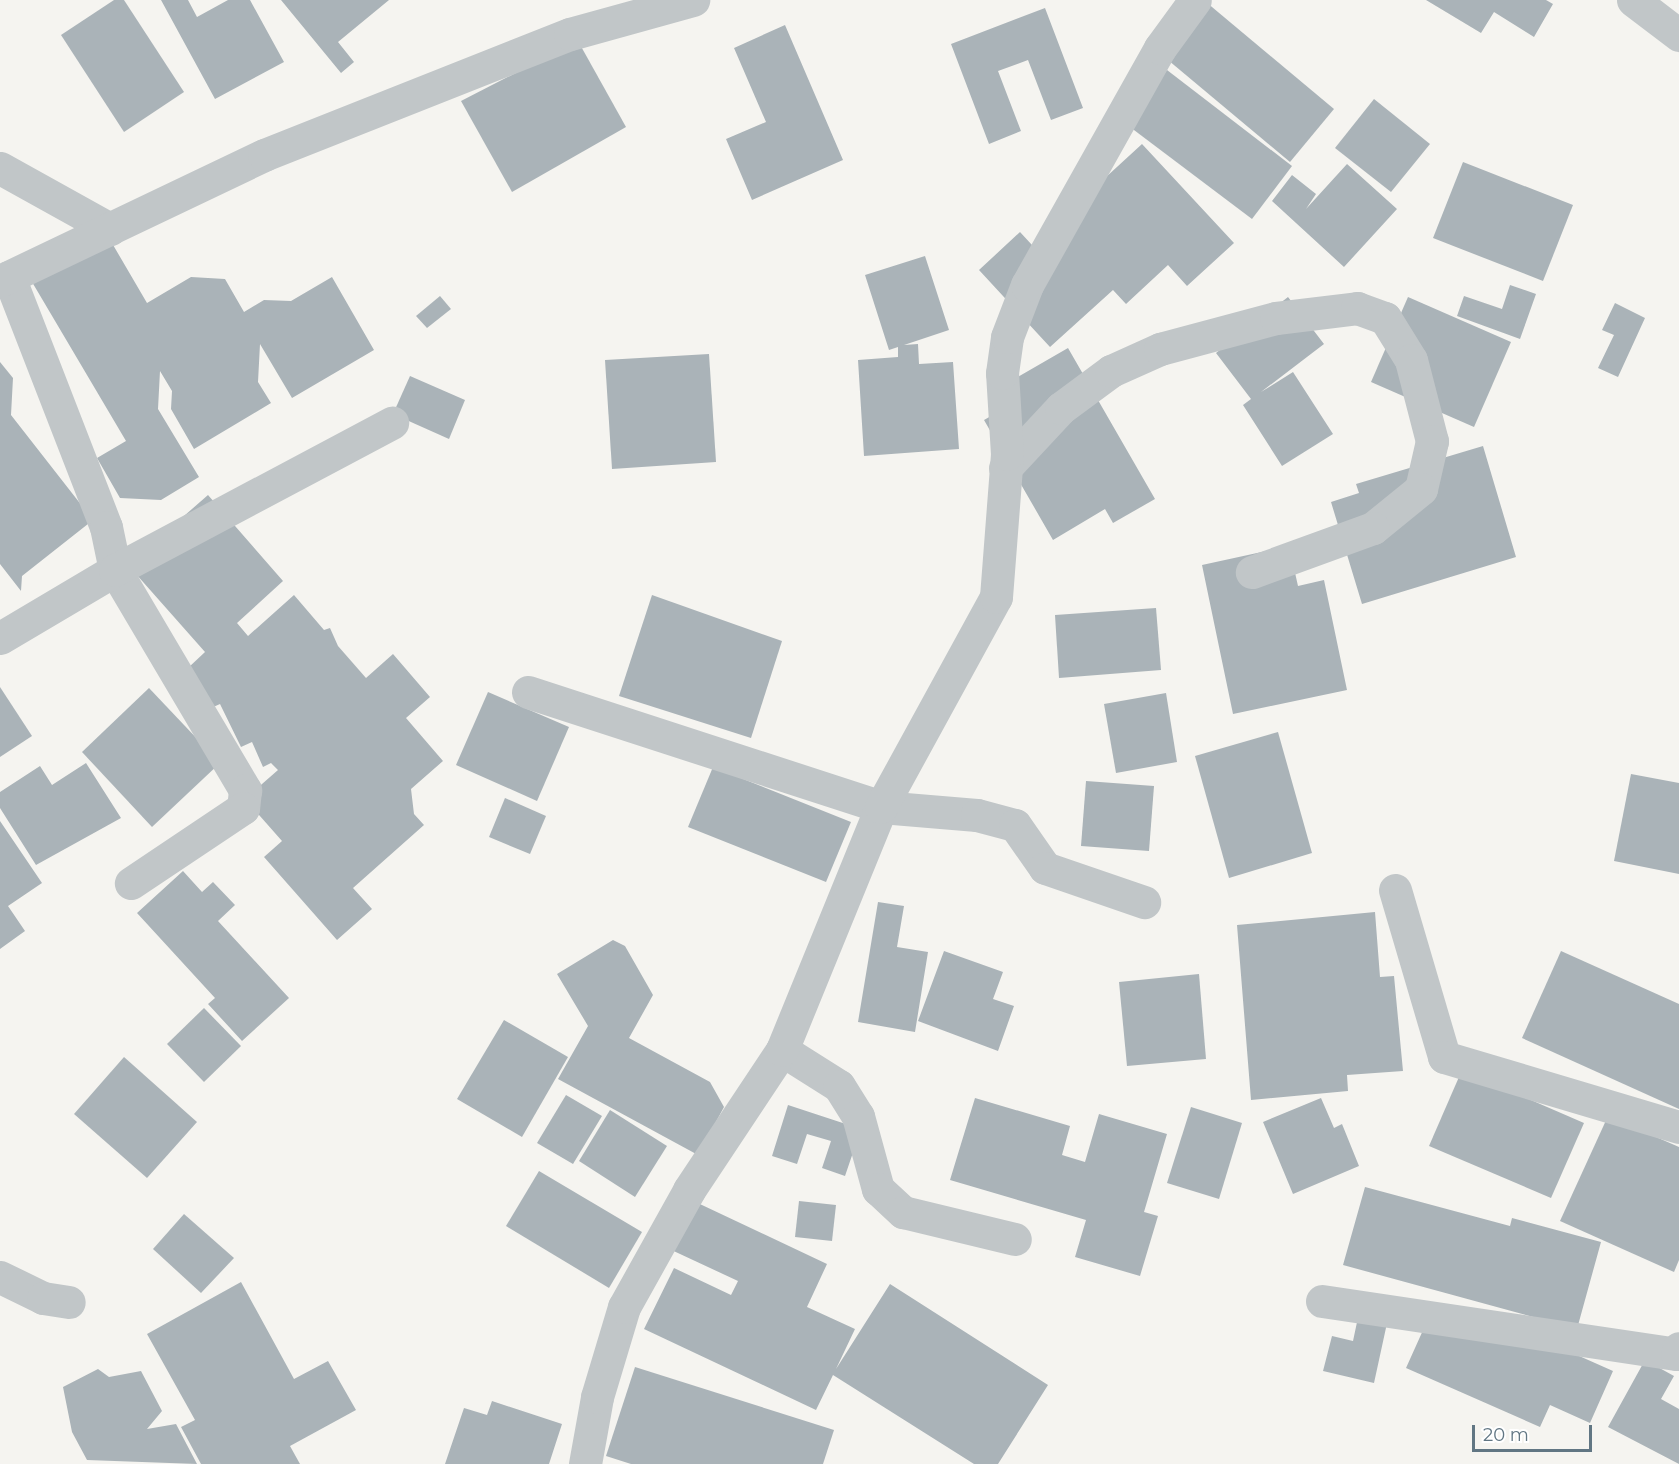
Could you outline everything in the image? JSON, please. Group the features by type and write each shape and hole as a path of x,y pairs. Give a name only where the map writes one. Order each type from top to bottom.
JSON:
{"street":[{"path":"131,883 243,808 244,790 115,570 106,527 4,280 264,155 570,34 693,0"},
{"path":"585,1464 597,1397 624,1307 689,1190 782,1050 881,807 996,597 1002,571 999,518 1005,468 1002,373 1007,337 1027,285 1160,48 1195,0"},
{"path":"1634,0 1679,35"},
{"path":"0,168 110,229"},
{"path":"1005,468 1070,402 1111,371 1160,349 1276,318 1357,308 1386,318 1411,360 1432,441 1421,489 1373,528 1252,572"},
{"path":"0,638 115,570 392,423"},
{"path":"528,692 881,807 977,815 1015,825 1045,868 1144,902"},
{"path":"1395,890 1444,1057 1679,1127"},
{"path":"782,1050 839,1086 858,1116 879,1189 903,1212 1015,1239"},
{"path":"0,1277 43,1298 69,1302"},
{"path":"1322,1301 1678,1354"}],"building":[{"path":"114,0 124,0 184,92 124,132 61,35"},
{"path":"161,0 188,0 197,17 228,0 250,0 284,62 215,99"},
{"path":"281,0 389,0 338,42 354,62 341,73"},
{"path":"1426,0 1546,0 1553,4 1534,37 1494,12 1481,33"},
{"path":"1206,2 1334,109 1290,162 1162,55"},
{"path":"1045,8 1083,108 1051,120 1028,60 998,71 1021,131 989,144 951,44"},
{"path":"785,25 843,160 752,200 726,139 766,122 734,48"},
{"path":"578,41 626,127 512,192 461,101"},
{"path":"1167,70 1292,166 1252,219 1126,124"},
{"path":"1374,99 1430,144 1391,192 1335,148"},
{"path":"1142,144 1234,243 1187,286 1168,265 1126,304 1113,290 1050,347 979,270 1020,232 1032,245"},
{"path":"1463,162 1573,205 1543,281 1433,238"},
{"path":"1347,164 1397,209 1344,267 1272,201 1292,175 1316,194 1306,209"},
{"path":"109,238 147,303 191,277 225,279 244,312 264,300 291,301 332,277 374,350 292,398 260,344 258,382 271,403 194,449 171,409 172,391 160,371 158,409 199,477 161,500 120,498 97,458 126,441 32,282"},
{"path":"925,256 949,330 904,345 918,344 919,364 953,362 959,449 864,456 858,360 898,357 898,347 889,350 865,275"},
{"path":"1510,285 1536,294 1520,339 1457,316 1464,296 1502,309"},
{"path":"440,296 451,309 427,328 416,316"},
{"path":"1288,297 1324,344 1261,392 1293,372 1333,434 1282,466 1243,405 1251,399 1216,353"},
{"path":"1408,297 1511,342 1474,427 1371,382"},
{"path":"1615,303 1645,318 1618,377 1598,368 1614,335 1602,330"},
{"path":"1068,348 1155,499 1113,523 1105,509 1053,540 984,420 1007,407 997,389"},
{"path":"709,354 716,462 612,469 605,360"},
{"path":"0,362 13,378 11,415 93,520 22,576 21,591 0,564"},
{"path":"410,376 465,400 449,439 393,414"},
{"path":"1483,446 1516,557 1362,604 1331,502 1359,493 1356,484"},
{"path":"208,495 283,581 237,623 248,636 294,595 324,630 330,628 338,646 366,678 393,654 430,697 406,718 443,761 411,789 414,814 424,825 353,888 372,909 337,940 264,857 282,841 245,799 278,770 271,763 263,767 252,742 241,747 220,704 211,708 188,668 205,652 128,565"},
{"path":"1289,546 1298,586 1324,580 1347,690 1233,714 1202,565"},
{"path":"652,595 782,641 751,738 619,696"},
{"path":"1156,608 1161,670 1059,678 1055,615"},
{"path":"0,687 32,736 0,757"},
{"path":"149,688 220,763 152,827 82,752"},
{"path":"488,692 569,727 537,801 456,765"},
{"path":"1166,693 1177,762 1116,773 1104,704"},
{"path":"1278,732 1312,853 1229,878 1195,756"},
{"path":"86,763 121,818 36,865 0,808 0,792 40,766 52,785"},
{"path":"713,767 851,822 826,882 688,827"},
{"path":"1631,774 1679,783 1679,874 1614,861"},
{"path":"1086,781 1154,786 1149,851 1081,846"},
{"path":"505,798 546,816 530,854 489,837"},
{"path":"0,821 42,883 8,906 25,931 0,949"},
{"path":"183,871 202,892 213,882 235,905 218,921 289,998 242,1041 208,1004 215,998 137,913"},
{"path":"878,902 904,906 897,947 928,952 915,1032 858,1022"},
{"path":"1375,912 1380,977 1394,976 1403,1071 1347,1075 1348,1091 1251,1100 1237,925"},
{"path":"613,940 625,946 653,995 629,1038 710,1082 724,1107 698,1155 558,1079 588,1026 557,974"},
{"path":"944,951 1003,972 993,999 1014,1006 998,1051 918,1021"},
{"path":"1561,951 1679,1004 1679,1109 1522,1038"},
{"path":"1199,974 1206,1059 1127,1066 1119,982"},
{"path":"204,1008 241,1046 204,1082 167,1044"},
{"path":"504,1020 568,1057 522,1137 457,1099"},
{"path":"124,1057 197,1122 147,1178 74,1114"},
{"path":"1462,1070 1584,1123 1551,1198 1429,1146"},
{"path":"566,1095 602,1116 573,1164 537,1143"},
{"path":"975,1098 1070,1126 1062,1155 1085,1162 1099,1114 1167,1134 1144,1212 1158,1216 1140,1276 1075,1257 1086,1220 950,1180"},
{"path":"1321,1098 1334,1128 1342,1124 1359,1166 1293,1194 1263,1122"},
{"path":"788,1105 861,1129 845,1176 822,1168 831,1141 807,1134 797,1164 772,1156"},
{"path":"1191,1107 1242,1123 1219,1199 1167,1183"},
{"path":"610,1110 667,1146 635,1197 579,1161"},
{"path":"1608,1116 1679,1147 1679,1260 1674,1272 1560,1221"},
{"path":"539,1171 642,1232 609,1288 506,1226"},
{"path":"1365,1187 1510,1226 1512,1218 1601,1242 1577,1329 1343,1265"},
{"path":"685,1197 827,1264 807,1307 855,1329 836,1369 890,1284 1048,1385 998,1464 974,1464 833,1375 816,1410 644,1329 674,1268 731,1295 738,1281 650,1240"},
{"path":"799,1201 836,1205 832,1241 795,1237"},
{"path":"184,1214 234,1258 201,1293 153,1249"},
{"path":"241,1282 294,1379 328,1361 356,1410 290,1446 300,1464 201,1464 181,1427 195,1420 147,1334"},
{"path":"1360,1308 1389,1314 1374,1383 1323,1371 1332,1336 1353,1341"},
{"path":"1433,1308 1516,1328 1613,1371 1590,1423 1550,1405 1540,1427 1406,1368"},
{"path":"1645,1360 1674,1376 1661,1399 1679,1409 1679,1464 1608,1427"},
{"path":"635,1367 834,1430 823,1464 631,1464 606,1456"},
{"path":"98,1369 109,1377 141,1371 162,1411 147,1429 176,1424 197,1464 87,1460 72,1432 63,1387"},
{"path":"492,1401 562,1424 549,1464 445,1464 464,1408 487,1415"}]}
